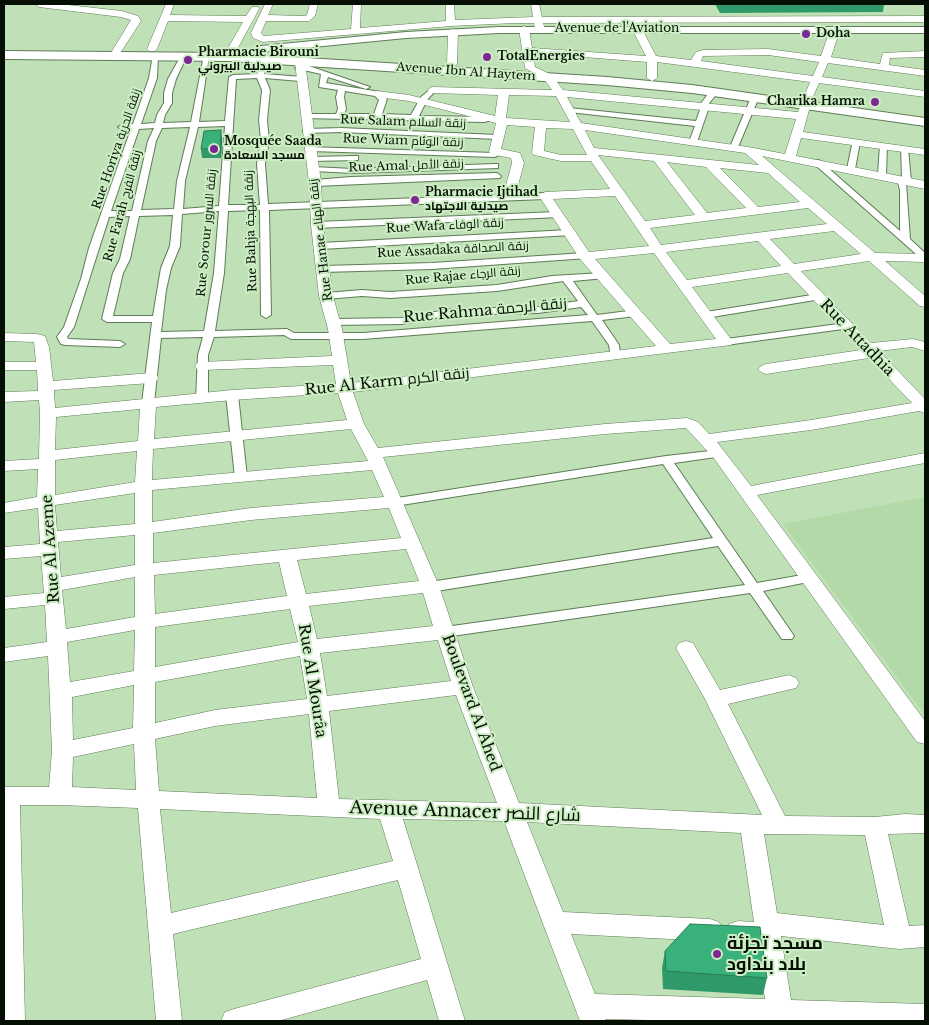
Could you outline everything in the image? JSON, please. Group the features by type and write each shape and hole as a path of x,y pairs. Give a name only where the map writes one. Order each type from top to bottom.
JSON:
{"street":[{"path":"39,4 132,13 136,21 116,53"},
{"path":"154,53 170,4"},
{"path":"230,53 257,4"},
{"path":"269,4 256,36 263,38 355,31 539,25 534,4"},
{"path":"262,18 306,18 311,16 314,4"},
{"path":"355,31 357,4"},
{"path":"450,4 452,64"},
{"path":"558,20 706,20 897,15 925,19"},
{"path":"164,18 250,18"},
{"name":"Avenue de l'Aviation","path":"250,50 452,28 524,29 558,20 638,29 706,20 835,30 925,30"},
{"path":"524,29 530,68 548,77 560,93 593,155 657,249 726,342 846,326"},
{"path":"638,29 652,58 652,78"},
{"path":"790,156 804,106 825,60 835,30"},
{"name":"Avenue de l'Aviation","path":"272,56 310,44"},
{"name":"Avenue Ibn Al Haytem","path":"4,49 116,53"},
{"name":"Avenue Ibn Al Haytem","path":"154,53 206,56 250,50 272,56 300,70 548,77 637,83 755,97 804,106 925,122"},
{"path":"527,50 584,56 652,58 925,94"},
{"path":"696,63 699,54 730,51 775,53 925,72"},
{"name":"Rue Horiya زنقة الحرية","path":"120,344 66,342 62,337 69,327 86,279 94,248 154,78 154,53"},
{"name":"Avenue Ibn Al Haytem","path":"4,55 230,53 530,68 652,78 804,106 925,115"},
{"path":"884,67 886,55 925,54"},
{"name":"Rue Farah زنقة الفرح","path":"158,319 107,320 118,273 125,259 152,141 161,115 168,103 168,93 172,79 181,61 187,56"},
{"path":"169,1021 148,799 144,734 143,486 148,402 158,319 165,276 175,246 181,181 206,56"},
{"path":"260,76 272,56"},
{"name":"Rue Sorour زنقة السرور","path":"202,399 202,366 219,273 225,163 233,77 260,76 300,70 304,67 364,86 377,94"},
{"name":"Rue Hanae زنقة الهناء","path":"300,70 307,131 316,183 317,224 326,296 336,336 344,388"},
{"path":"325,74 322,85 342,90 423,102 497,120"},
{"name":"Rue Bahja زنقة البهجة","path":"260,76 266,90 263,120 265,141 261,164 264,208 266,315"},
{"path":"339,116 342,109 340,97 342,90"},
{"path":"414,118 432,90 560,93 748,110 804,106"},
{"path":"504,92 500,117 497,120 495,166 497,176 515,193"},
{"path":"692,142 703,106 714,92"},
{"path":"377,94 383,99 377,117"},
{"path":"734,147 755,97"},
{"path":"570,110 699,124"},
{"path":"306,116 497,120 578,126 790,156 925,185"},
{"path":"122,127 230,123"},
{"path":"541,124 538,153 561,158 593,155 664,159 771,170"},
{"name":"Rue Salam زنقة السلام","path":"307,131 497,137"},
{"path":"796,134 925,152"},
{"path":"664,159 679,140"},
{"path":"851,169 856,142"},
{"path":"882,175 883,146"},
{"path":"904,149 905,240"},
{"path":"748,150 925,303"},
{"path":"495,154 508,152 516,155 518,163 515,193"},
{"name":"Rue Wiam زنقة الوئام","path":"312,159 495,154"},
{"path":"312,159 353,170 495,166"},
{"path":"664,159 704,218"},
{"path":"816,162 924,258"},
{"path":"710,164 755,211"},
{"name":"Rue Amal زنقة الأمل","path":"316,183 351,180 497,176"},
{"path":"106,214 178,212 223,208 316,206 515,193 545,196 618,192"},
{"path":"545,196 585,256 667,350"},
{"path":"642,225 810,204"},
{"path":"317,224 557,215"},
{"path":"585,256 836,227"},
{"name":"Rue Wafa زنقة الوفاء","path":"321,246 569,233"},
{"name":"Rue Attadhia","path":"761,237 789,268 923,403"},
{"name":"Rue Assadaka زنقة الصداقة","path":"323,269 432,266 585,256"},
{"path":"684,284 870,257 924,258"},
{"name":"Rue Rajae زنقة الرجاء","path":"326,296 362,293 390,295 497,288 566,278 602,276"},
{"path":"566,278 614,345 615,355"},
{"path":"706,315 818,297"},
{"path":"333,322 402,321 450,312 538,310 585,303"},
{"name":"Rue Rahma زنقة الرحمة","path":"156,335 287,332 292,336 386,335 421,330 609,317 636,313"},
{"name":"Rue Al Azeme","path":"4,337 40,339 47,398 46,502 51,543 61,691 63,751 60,796"},
{"name":"Rue Al Karm زنقة الكرم","path":"47,398 148,402 344,388 726,342"},
{"path":"766,369 913,343 925,347"},
{"path":"202,366 340,360"},
{"path":"4,366 43,366"},
{"path":"4,396 47,398 152,378"},
{"name":"Boulevard Al Âhed","path":"344,388 356,424 395,502 430,587 463,687 590,1014"},
{"path":"232,395 240,477"},
{"path":"706,439 811,425 923,403"},
{"path":"4,508 143,486 240,477 605,429 687,423 696,428 719,454 925,736"},
{"path":"4,466 145,445 356,424"},
{"path":"4,553 51,543 251,514 395,502 666,460 719,454"},
{"path":"746,492 925,458"},
{"path":"666,460 752,588 787,636"},
{"path":"4,655 145,622 299,601 430,587 721,541"},
{"path":"4,603 143,570 412,543"},
{"name":"Rue Al Mourâa","path":"287,556 309,647 318,704 329,808"},
{"path":"61,691 309,647 445,632 752,588 808,578"},
{"path":"686,648 778,825"},
{"path":"714,699 789,683"},
{"path":"63,751 214,718 463,687"},
{"path":"6,796 8,992 12,1021"},
{"name":"Avenue Annacer شارع النصر","path":"6,796 148,799 389,810 511,812 778,825 875,826 906,823 925,824"},
{"path":"389,810 452,1021"},
{"path":"751,824 780,1010"},
{"path":"875,826 899,938"},
{"path":"161,926 407,868"},
{"path":"554,922 767,928 899,938 925,936"},
{"path":"234,1021 436,966"},
{"path":"590,1014 780,1010 863,1017 925,1016"}],"shaded area":[{"path":"925,497 925,715 783,524"}],"building":[{"path":"221,130 220,149 201,149 204,131"},
{"name":"مسجد تجزئة بلاد بنداود","path":"690,924 760,927 767,978 666,971 665,951"}],"place":[{"name":"Doha","path":"806,34"},
{"name":"TotalEnergies","path":"487,57"},
{"name":"Pharmacie Birouni صيدلية البيروني","path":"188,60"},
{"name":"Charika Hamra","path":"875,102"},
{"name":"Mosquée Saada مسجد السعادة","path":"214,149"},
{"name":"Pharmacie Ijtihad صيدلية الاجتهاد","path":"415,200"},
{"name":"مسجد تجزئة بلاد بنداود","path":"717,954"}]}
